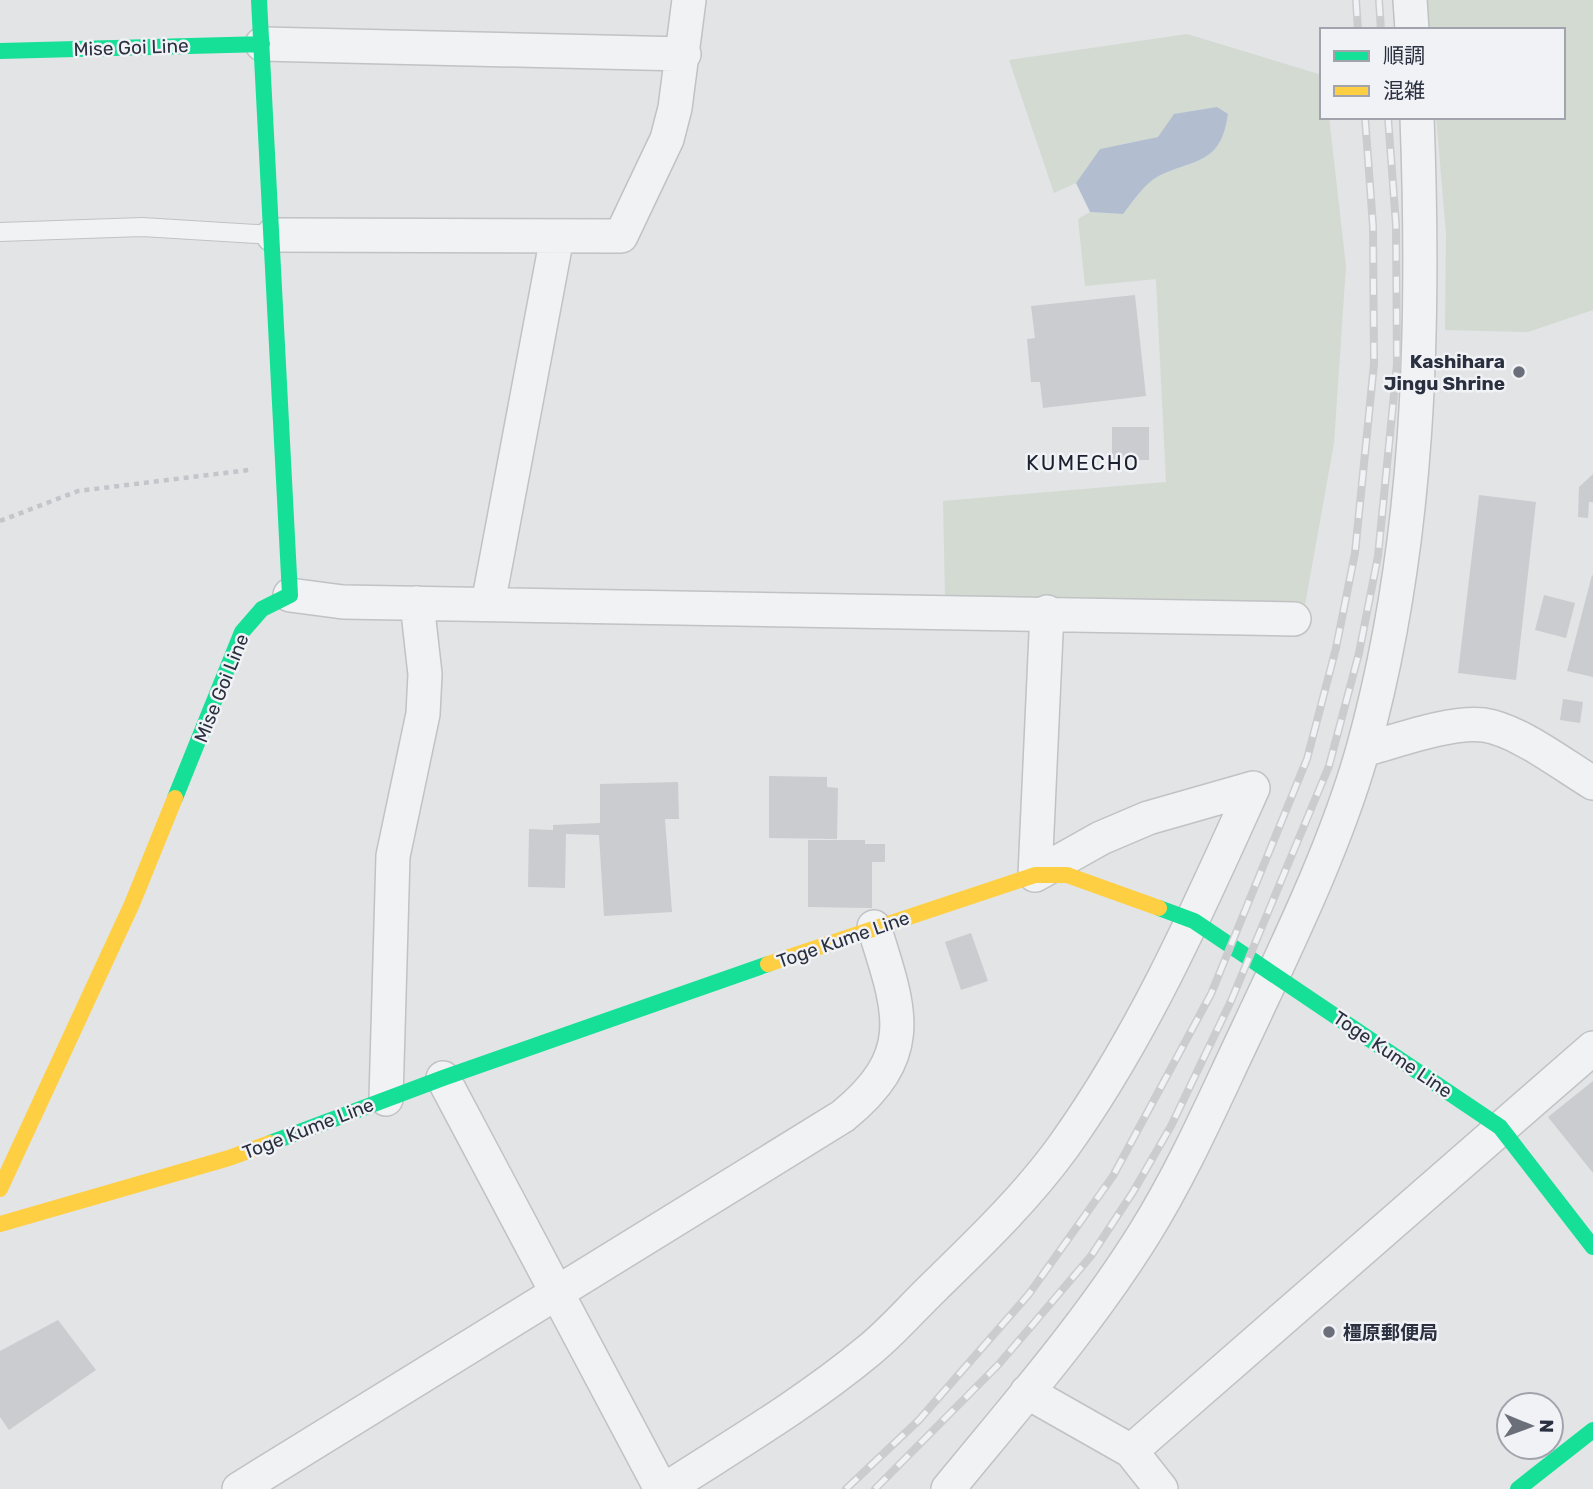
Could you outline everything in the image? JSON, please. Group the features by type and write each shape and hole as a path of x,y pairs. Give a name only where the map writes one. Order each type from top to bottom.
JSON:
{"main road":[{"path":"259,0 290,595"},
{"name":"Mise Goi Line","path":"0,51 262,44"},
{"name":"Mise Goi Line","path":"0,1189 137,891 242,632 255,614 272,601 290,595"},
{"name":"Toge Kume Line","path":"0,1224 229,1158 443,1078 874,927 1035,876 1067,875 1096,883 1194,921 1500,1127 1593,1247"},
{"path":"1518,1489 1593,1430"}],"street":[{"path":"273,235 621,236 667,139 684,54 689,0"},
{"path":"1410,0 1412,28"},
{"path":"262,44 684,54"},
{"path":"948,1489 1027,1392 1144,1234 1195,1140 1274,973 1343,810 1363,750 1384,657 1414,473 1418,405 1417,119"},
{"path":"488,604 558,237"},
{"path":"290,595 343,602 1047,612 1294,619"},
{"path":"386,1099 393,856 423,714 425,674 417,603"},
{"path":"1035,876 1047,612"},
{"path":"1363,750 1452,727 1483,725 1509,733 1593,783"},
{"path":"443,1078 664,1489 818,1391 869,1350 991,1232 1063,1146 1092,1102 1194,921 1253,788 1148,818 1101,838 1035,876"},
{"path":"239,1489 843,1115 870,1094 888,1070 897,1039 896,997 874,927"},
{"path":"1131,1451 1593,1048"},
{"path":"1027,1392 1131,1451 1161,1489"}],"lane":[{"path":"0,232 142,227 273,235"}],"path":[{"path":"0,522 78,491 285,466"}],"shaded area":[{"path":"1426,0 1593,0 1593,310 1528,332 1445,330 1446,233 1436,119 1565,119 1565,28 1429,28"},
{"path":"1187,34 1320,74 1320,119 1329,119 1346,266 1334,443 1305,605 945,596 943,501 1166,482 1156,279 1085,286 1078,219 1090,212 1123,214 1152,180 1204,158 1219,143 1228,114 1159,137 1100,149 1076,183 1054,193 1009,60"}],"water":[{"path":"1217,107 1228,114 1219,143 1212,152 1152,180 1123,214 1090,212 1076,183 1100,149 1158,137 1174,114"}],"building":[{"path":"1135,295 1146,396 1043,408 1040,382 1031,382 1027,339 1035,338 1031,306"},
{"path":"1112,427 1149,427 1149,460 1112,460"},
{"path":"1593,474 1593,502 1589,502 1588,518 1578,517 1579,487"},
{"path":"1479,495 1536,502 1516,680 1458,673"},
{"path":"1593,576 1593,677 1567,671"},
{"path":"1544,595 1575,603 1566,638 1535,630"},
{"path":"1563,699 1583,702 1580,723 1560,720"},
{"path":"769,776 827,777 827,787 838,788 837,839 769,838"},
{"path":"678,782 679,819 665,819 672,912 604,916 599,835 566,834 565,888 528,887 529,829 553,830 553,825 600,823 600,784"},
{"path":"808,840 865,840 865,844 885,844 885,862 872,862 872,908 808,907"},
{"path":"971,933 988,981 961,990 945,942"},
{"path":"1593,1081 1593,1173 1548,1117"},
{"path":"58,1320 96,1370 9,1430 0,1417 0,1351"}],"railway":[{"path":"1356,0 1358,28"},
{"path":"1379,0 1381,28"},
{"path":"846,1489 919,1420 1029,1294 1113,1176 1211,994 1307,759 1336,648 1355,553 1374,364 1373,226 1365,119"},
{"path":"875,1489 999,1364 1091,1256 1133,1192 1171,1126 1231,1001 1329,766 1359,653 1378,556 1397,364 1396,225 1388,119"}],"traffic: fast":[{"path":"175,798 242,632 262,609 290,595 259,0"},
{"path":"0,51 262,44"},
{"path":"1159,908 1194,921 1500,1127 1593,1247"},
{"path":"270,1143 443,1078 768,964"},
{"path":"1518,1489 1593,1430"}],"traffic: slow":[{"path":"0,1189 132,904 175,798"},
{"path":"768,964 1035,875 1067,875 1159,908"},
{"path":"0,1224 229,1158 270,1143"}],"place":[{"name":"Kashihara Jingu Shrine","path":"1519,372"},
{"name":"橿原郵便局","path":"1329,1332"}],"district":[{"name":"KUMECHO","path":"1083,463"}]}
